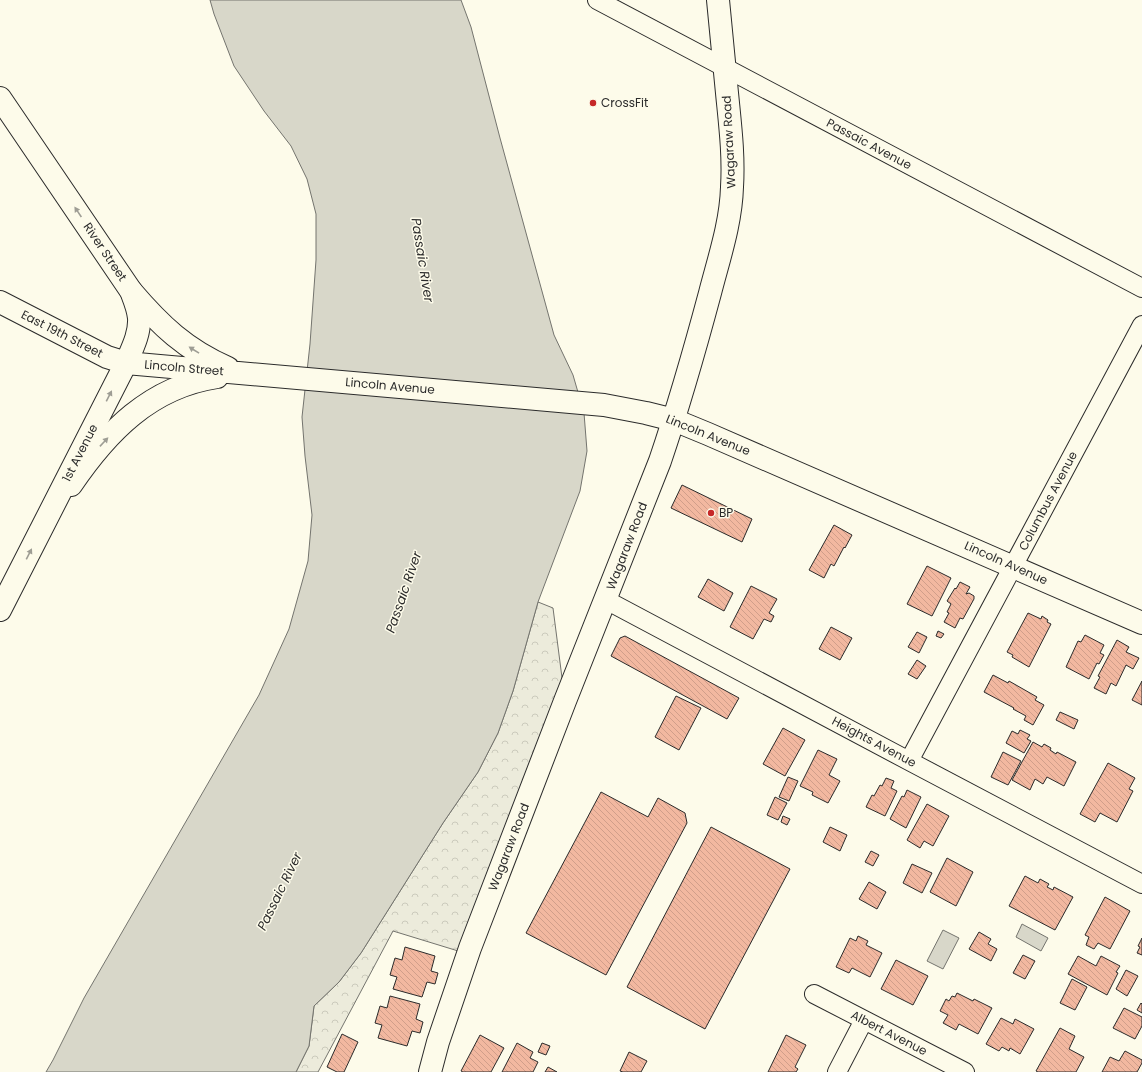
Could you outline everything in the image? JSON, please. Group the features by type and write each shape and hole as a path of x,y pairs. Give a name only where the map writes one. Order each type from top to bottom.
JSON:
{"main road":[{"name":"Wagaraw Road","path":"430,1072 468,954 565,701 660,461 695,350 729,218 732,188 732,158 718,0"},
{"name":"River Street","path":"0,98 131,290 150,313 170,333 191,348 214,362 242,374"},
{"name":"1st Avenue","path":"0,610 6,586 47,518 133,347 139,318 136,303 131,290"},
{"name":"East 19th Street","path":"0,302 106,356 126,363"},
{"name":"Lincoln Street","path":"126,363 242,374"},
{"name":"Lincoln Avenue","path":"242,374 604,405 674,420 726,441 1142,622"},
{"path":"47,518 102,444 122,423 142,407 165,393 186,385 210,378 242,374"}],"street":[{"name":"Passaic Avenue","path":"597,0 1142,288"},
{"name":"Columbus Avenue","path":"909,762 1142,325"},
{"name":"Heights Avenue","path":"606,600 909,762 1142,884"},
{"name":"Albert Avenue","path":"814,994 965,1072"},
{"path":"837,1072 864,1020"}],"green space":[{"path":"538,602 553,608 565,701 468,954 393,931 318,1072 296,1072 309,1046 314,1006 339,982 361,953 443,823 478,772 498,733 513,691"}],"water":[{"name":"Passaic River","path":"210,0 461,0 471,27 554,335 573,375 584,413 587,451 580,491 538,602 513,691 498,733 478,772 443,823 361,953 339,982 314,1006 309,1046 296,1072 46,1072 84,998 259,695 289,629 308,561 312,515 302,417 310,344 316,260 316,214 307,179 291,146 264,111 234,66"},
{"path":"1022,924 1048,938 1041,951 1016,937"},
{"path":"943,930 959,938 943,969 927,961"}],"building":[{"name":"BP","path":"682,485 752,519 742,542 671,508"},
{"path":"834,525 852,535 834,566 831,564 824,578 809,570"},
{"path":"927,566 951,578 932,616 907,604"},
{"path":"708,579 733,593 724,611 698,597"},
{"path":"960,582 970,587 966,594 969,593 974,596 974,599 963,619 960,618 955,628 944,622 949,613 947,612 951,604 947,601"},
{"path":"751,586 777,599 769,613 774,616 771,622 764,619 753,639 730,627"},
{"path":"1028,613 1041,619 1042,616 1051,624 1029,667 1012,657 1013,655 1007,652"},
{"path":"831,627 852,638 840,660 819,649"},
{"path":"938,631 944,634 941,638 936,636"},
{"path":"917,632 927,637 919,653 908,647"},
{"path":"1085,635 1104,645 1100,653 1104,655 1099,664 1097,663 1089,679 1066,667 1078,641 1081,642"},
{"path":"625,636 739,698 727,719 611,656 620,638"},
{"path":"1117,640 1129,647 1126,652 1139,658 1133,669 1126,665 1116,686 1111,683 1106,694 1094,688 1100,677 1098,676"},
{"path":"917,660 926,666 917,679 908,674"},
{"path":"993,675 1008,683 1009,681 1037,697 1035,700 1044,705 1033,725 1024,720 1026,716 984,692"},
{"path":"1142,681 1142,705 1132,700"},
{"path":"676,696 701,708 679,750 655,737"},
{"path":"1060,712 1078,720 1074,729 1056,720"},
{"path":"783,728 805,740 785,776 763,764"},
{"path":"1020,730 1030,735 1027,739 1031,741 1024,753 1006,743 1012,731 1018,734"},
{"path":"1033,742 1042,747 1044,744 1051,748 1050,750 1056,754 1057,752 1076,762 1064,786 1047,777 1043,784 1035,779 1030,790 1012,780"},
{"path":"818,750 837,759 829,775 840,781 828,803 812,795 813,792 800,786"},
{"path":"1003,752 1021,761 1008,785 991,777"},
{"path":"1108,763 1135,778 1129,789 1133,791 1117,822 1100,813 1095,822 1080,814"},
{"path":"788,777 798,781 789,801 779,797"},
{"path":"886,778 894,781 891,788 897,791 885,816 866,807 872,795 874,796"},
{"path":"907,790 921,797 906,828 890,819 902,796 904,797"},
{"path":"601,792 648,817 658,798 685,813 687,823 606,975 526,933"},
{"path":"775,797 787,803 778,820 767,815"},
{"path":"927,804 949,816 933,846 924,841 920,848 907,840"},
{"path":"783,816 790,819 787,825 781,822"},
{"path":"711,827 790,869 705,1029 627,987"},
{"path":"830,827 847,835 840,851 823,842"},
{"path":"871,851 879,855 873,866 865,862"},
{"path":"947,858 973,872 956,906 930,892"},
{"path":"912,864 932,873 922,893 903,883"},
{"path":"1025,876 1038,883 1040,879 1049,884 1047,887 1053,890 1054,887 1073,897 1055,930 1009,906"},
{"path":"869,882 886,892 877,909 859,899"},
{"path":"1105,897 1130,911 1110,949 1098,943 1094,949 1086,945 1089,937 1085,935"},
{"path":"979,932 991,939 988,944 997,949 991,961 969,949"},
{"path":"858,936 868,941 866,945 882,953 870,977 852,968 849,973 836,967 850,938 856,941"},
{"path":"1142,938 1142,955 1137,953 1140,947 1138,946"},
{"path":"405,947 435,956 431,971 438,973 435,984 427,982 422,997 393,989 397,977 390,975 395,958 402,960"},
{"path":"1023,955 1035,961 1025,979 1013,973"},
{"path":"1078,956 1096,966 1101,956 1120,966 1107,995 1068,974"},
{"path":"896,960 928,976 913,1005 881,989"},
{"path":"1126,970 1138,976 1127,996 1116,989"},
{"path":"1072,979 1087,987 1075,1010 1060,1003"},
{"path":"957,993 992,1008 978,1034 959,1024 956,1030 943,1023 948,1015 940,1011 946,999 949,1001 952,996 955,997"},
{"path":"390,996 420,1004 416,1019 423,1022 420,1033 412,1031 407,1046 378,1038 382,1025 375,1023 380,1006 387,1008"},
{"path":"1141,1003 1142,1004 1142,1013 1137,1010"},
{"path":"1124,1008 1142,1017 1142,1026 1135,1039 1113,1028"},
{"path":"1001,1018 1013,1024 1015,1019 1034,1029 1020,1054 1010,1048 1009,1051 1002,1047 999,1051 986,1044"},
{"path":"1060,1028 1075,1036 1069,1049 1084,1057 1076,1072 1036,1071"},
{"path":"342,1034 358,1042 344,1072 337,1072 327,1067"},
{"path":"480,1035 504,1048 491,1072 463,1072 461,1071"},
{"path":"786,1035 806,1045 795,1067 798,1069 796,1072 768,1072"},
{"path":"517,1043 533,1052 530,1058 538,1062 533,1072 502,1072"},
{"path":"542,1043 550,1046 546,1055 538,1052"},
{"path":"1125,1051 1142,1060 1137,1072 1102,1072 1110,1057 1119,1061"},
{"path":"629,1052 647,1061 641,1072 620,1071"},
{"path":"548,1067 557,1072 545,1072"}],"place":[{"name":"CrossFit","path":"593,103"},
{"name":"BP","path":"711,513"}]}
